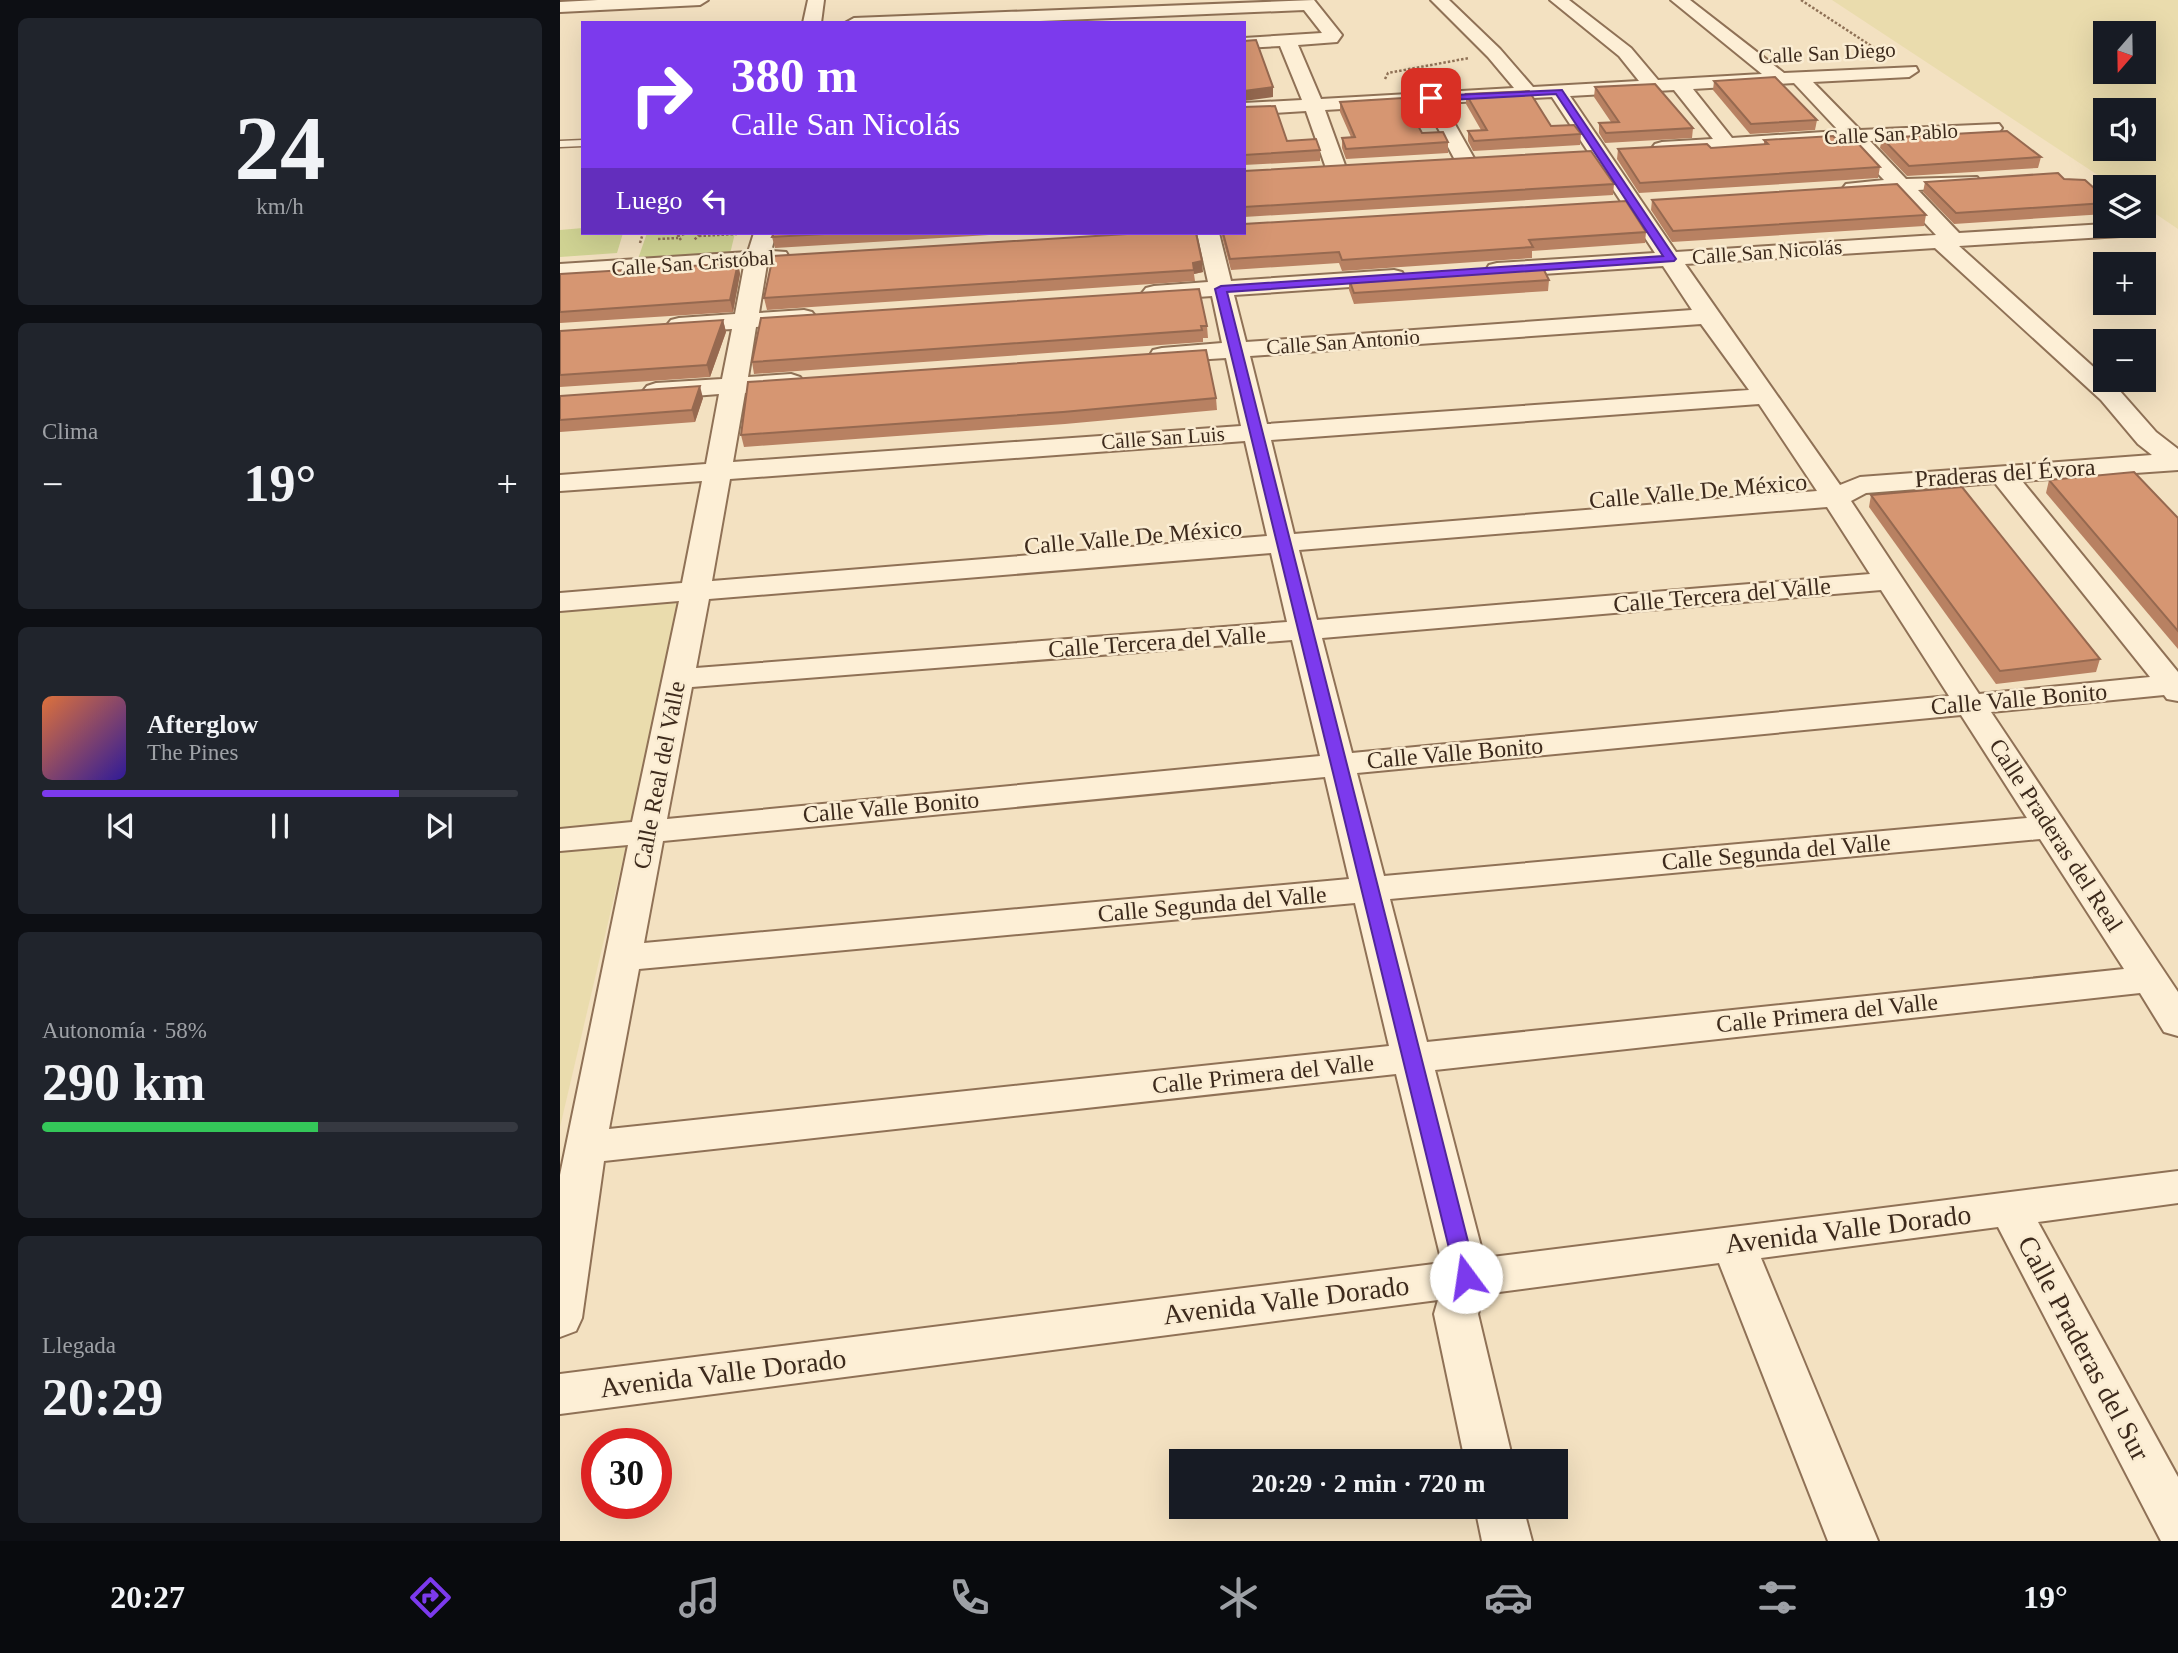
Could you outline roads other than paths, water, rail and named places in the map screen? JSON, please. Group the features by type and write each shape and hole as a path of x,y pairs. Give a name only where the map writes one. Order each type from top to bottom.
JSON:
{"street":[{"path":"560,7 700,0"},
{"path":"812,21 816,0"},
{"path":"1439,0 1494,53 1528,93"},
{"path":"1558,0 1625,52 1653,86"},
{"path":"1679,0 1778,77"},
{"path":"905,21 1306,2 1332,36 1246,43"},
{"path":"1287,41 1336,168"},
{"name":"Calle San Diego","path":"1246,109 1909,71"},
{"path":"1800,79 1901,185 1947,240 2110,395 2147,438 2178,462"},
{"path":"1680,85 1727,144"},
{"name":"Calle Praderas del Real","path":"1558,92 1708,316 1766,396 1839,488 1889,581 2178,1022"},
{"path":"1431,98 1472,160 1439,162"},
{"name":"Calle San Pablo","path":"1572,153 1992,128"},
{"path":"1310,170 1362,167"},
{"path":"1834,190 1994,179"},
{"path":"1605,204 1660,201"},
{"name":"Calle San Nicolás","path":"1480,272 2093,231"},
{"name":"Calle Real del Valle","path":"560,1318 585,1147 697,582 732,386 757,259 764,235"},
{"path":"1208,235 1280,534 1466,1277 1455,1314 1486,1449"},
{"name":"Calle San Cristóbal","path":"560,271 799,256"},
{"path":"1125,295 1411,276"},
{"path":"652,327 826,315"},
{"name":"Calle San Antonio","path":"1140,357 1708,316"},
{"path":"639,393 813,380"},
{"name":"Calle San Luis","path":"560,483 1766,396"},
{"name":"Praderas del Évora","path":"1839,488 2001,472 2178,462"},
{"path":"2001,472 2176,687"},
{"name":"Calle Valle De México","path":"560,584 697,582 1839,488"},
{"name":"Calle Tercera del Valle","path":"676,679 1889,581"},
{"path":"560,602 697,582"},
{"name":"Calle Valle Bonito","path":"560,840 1970,704 2176,687"},
{"name":"Calle Segunda del Valle","path":"624,958 2050,827"},
{"name":"Calle Primera del Valle","path":"585,1147 2150,979"},
{"name":"Avenida Valle Dorado","path":"560,1394 2178,1187"},
{"name":"Calle Praderas del Sur","path":"2010,1209 2178,1525"},
{"path":"1733,1243 1853,1541"},
{"path":"1502,1519 1507,1541"}],"lane":[{"path":"560,144 581,143"}]}
